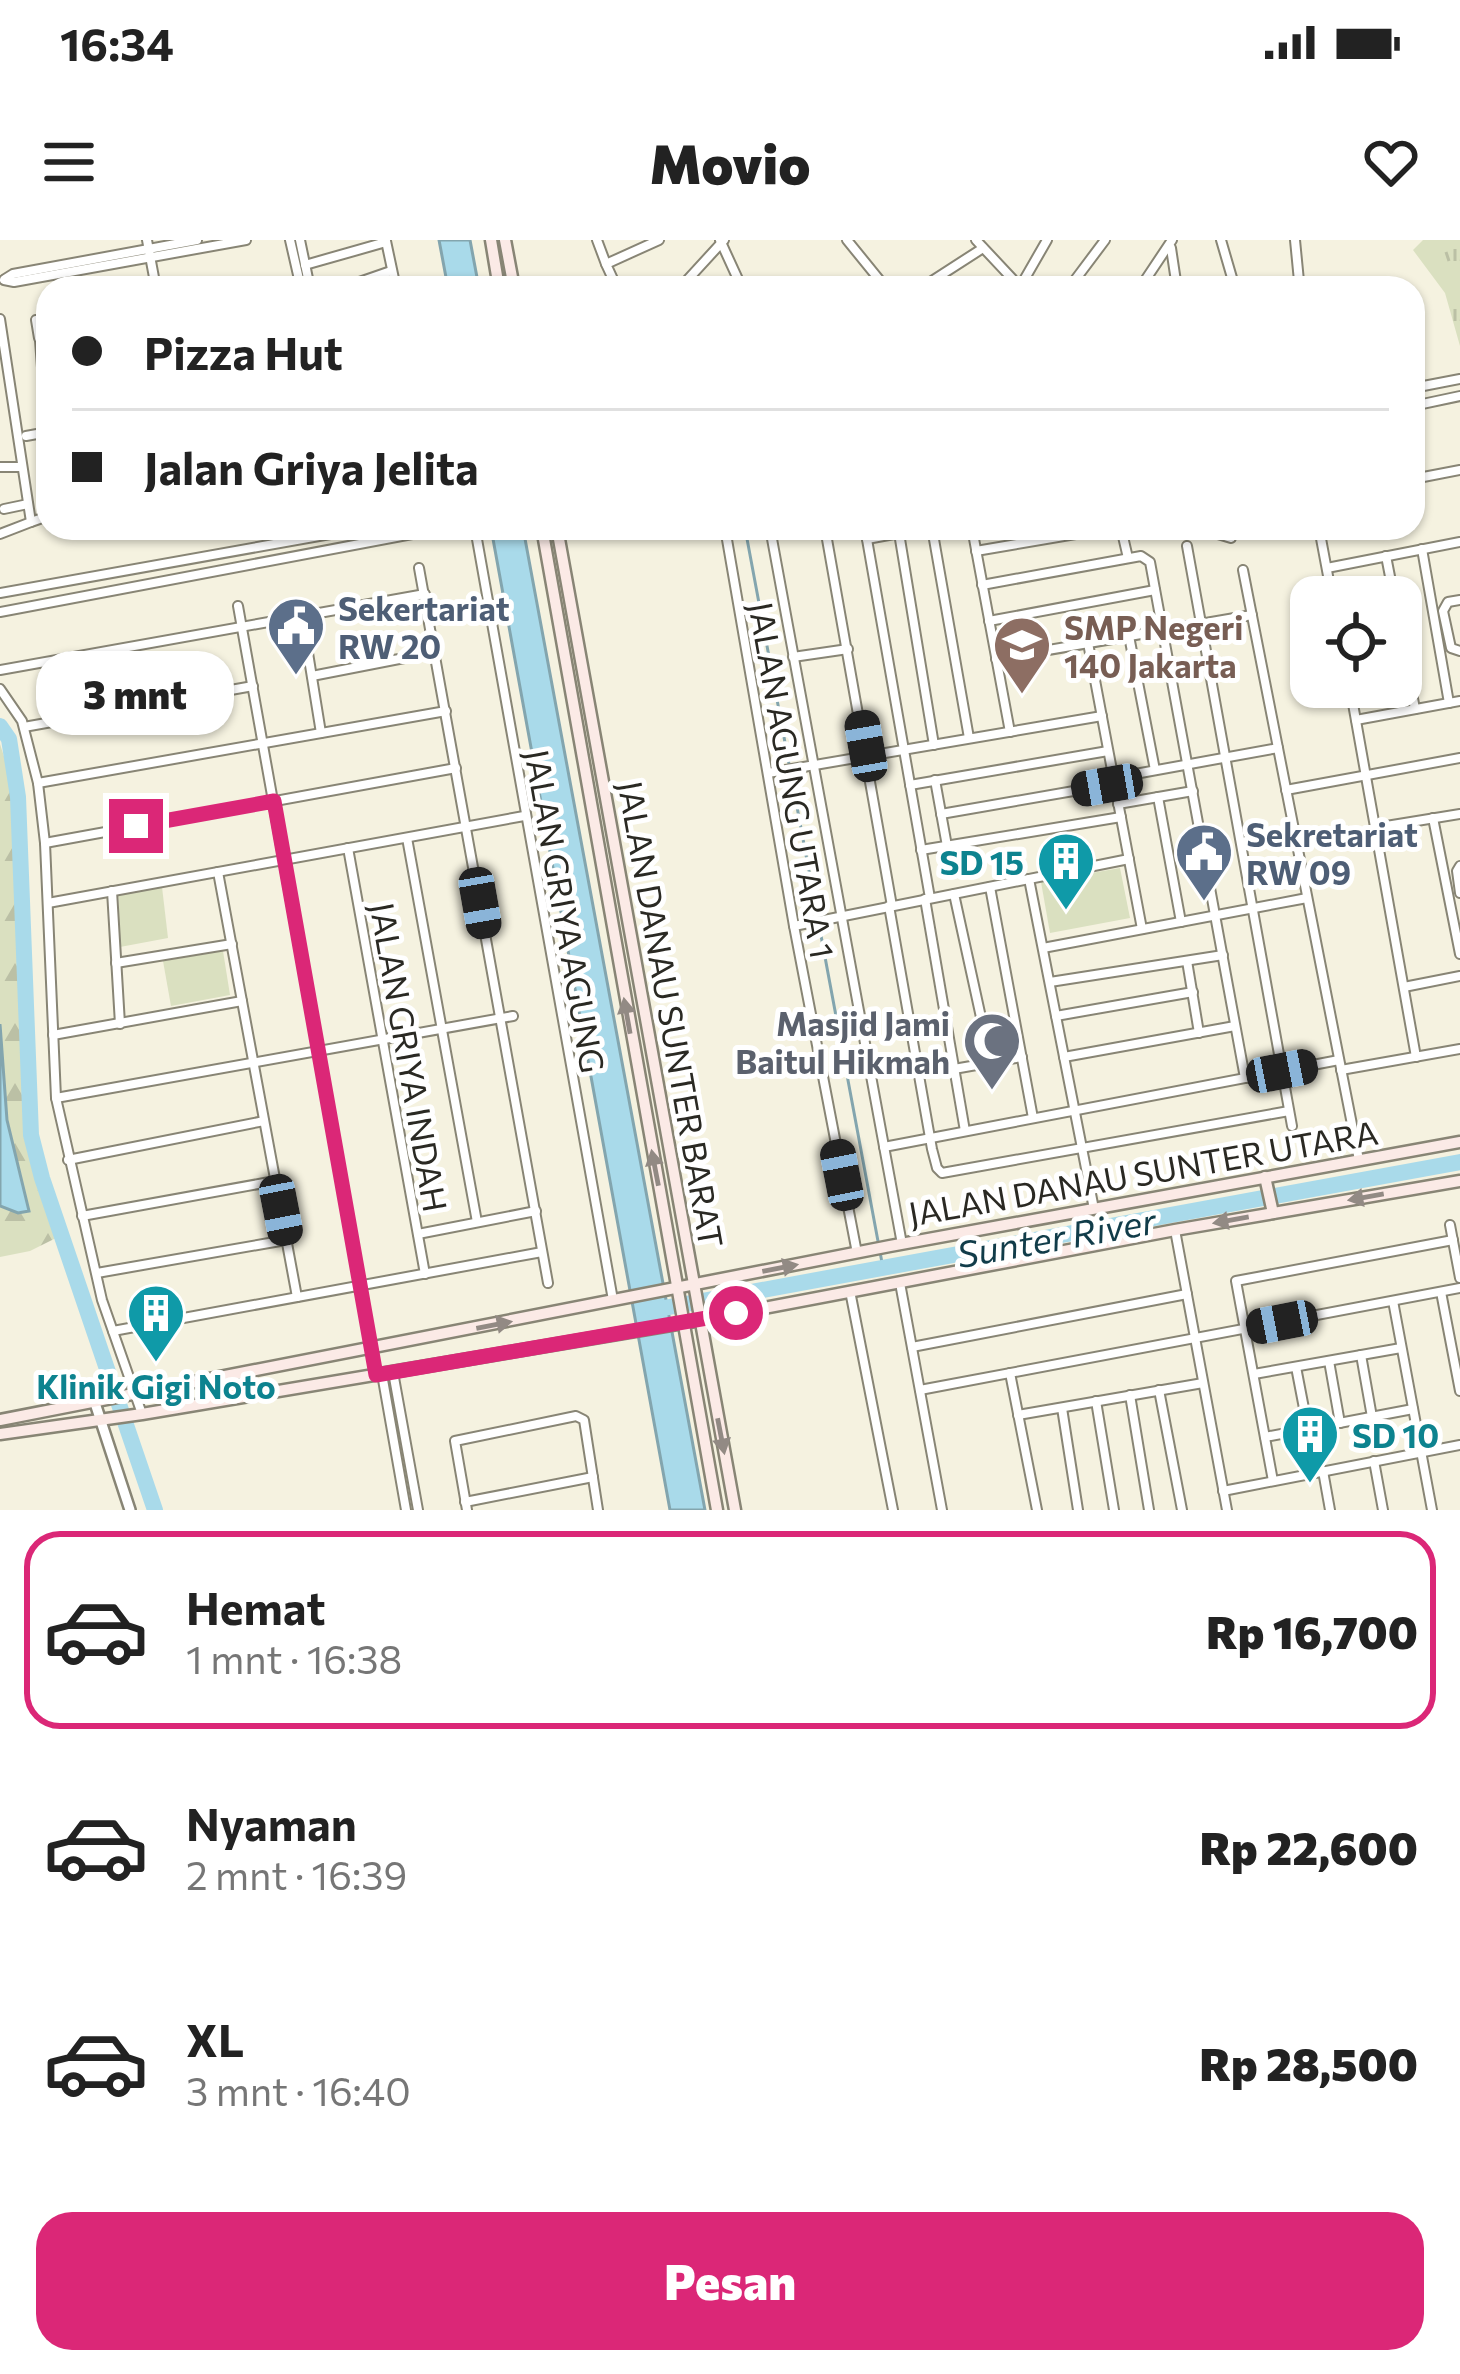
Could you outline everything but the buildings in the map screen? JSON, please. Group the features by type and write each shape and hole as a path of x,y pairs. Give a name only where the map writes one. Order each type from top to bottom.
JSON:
{"main road":[{"path":"497,276 491,243 506,242 512,276"},
{"name":"JALAN DANAU SUNTER BARAT","path":"545,540 653,1064 736,1510"},
{"name":"JALAN DANAU SUNTER BARAT","path":"559,540 637,1068 717,1510"},
{"path":"637,1068 653,1064"},
{"name":"JALAN DANAU SUNTER UTARA","path":"0,1420 664,1291 679,1292 896,1245 1460,1142"},
{"path":"1266,1181 1272,1210"},
{"name":"JALAN DANAU SUNTER UTARA","path":"0,1434 634,1331 1272,1210 1460,1181"}],"street":[{"path":"2,280 13,274 197,240"},
{"path":"149,249 246,240"},
{"path":"597,240 612,276"},
{"path":"606,264 659,240"},
{"path":"1027,276 1047,240"},
{"path":"1078,276 1105,240"},
{"path":"1221,240 1232,276"},
{"path":"1295,240 1299,276"},
{"path":"292,241 307,276"},
{"path":"292,241 299,276"},
{"path":"305,265 386,241 392,276"},
{"path":"691,276 722,241 737,276"},
{"path":"850,241 877,276"},
{"path":"937,276 980,244 1009,276"},
{"path":"1149,276 1172,244"},
{"path":"1172,244 1176,276"},
{"path":"377,276 391,271"},
{"path":"0,319 31,522"},
{"path":"1425,386 1460,379"},
{"path":"1425,403 1460,396"},
{"path":"26,436 36,434"},
{"path":"0,467 22,467"},
{"path":"1425,477 1460,470"},
{"path":"4,509 28,504"},
{"path":"1,531 36,520"},
{"path":"0,592 292,540"},
{"path":"349,540 350,544"},
{"path":"0,612 374,540"},
{"name":"JALAN GRIYA AGUNG","path":"477,540 618,1300"},
{"name":"JALAN AGUNG UTARA 1","path":"727,540 772,773 794,926 861,1252"},
{"path":"772,540 884,1147 896,1245"},
{"path":"828,540 937,1168 942,1173 1289,1111"},
{"path":"867,540 964,1131"},
{"path":"900,540 934,745"},
{"path":"931,540 969,738"},
{"path":"974,540 1010,732"},
{"path":"976,551 1041,540"},
{"path":"1124,540 1128,558"},
{"path":"1321,540 1328,576"},
{"path":"1327,568 1460,542"},
{"path":"1187,546 1292,1126"},
{"path":"1356,720 1455,702 1422,549"},
{"path":"982,585 1142,556 1150,562 1245,1078"},
{"path":"1386,556 1390,576"},
{"path":"419,568 548,1282"},
{"path":"1243,570 1359,1160"},
{"path":"989,621 1155,590"},
{"path":"0,670 425,594"},
{"path":"1460,600 1448,602 1444,611 1450,648 1460,651"},
{"path":"238,606 371,1348 384,1374 418,1510"},
{"path":"996,658 1252,615"},
{"path":"302,616 321,733"},
{"path":"1129,636 1155,770"},
{"path":"1088,643 1142,929"},
{"path":"794,657 848,649"},
{"path":"311,676 435,652"},
{"path":"23,727 253,686"},
{"path":"0,688 23,727 38,783 45,842 56,1098 82,1216 138,1414"},
{"path":"1354,708 1416,1057"},
{"path":"38,783 446,711"},
{"path":"772,773 1102,716"},
{"path":"941,814 1278,748"},
{"path":"910,784 1108,751"},
{"path":"1286,790 1460,758"},
{"path":"45,842 456,768"},
{"path":"935,780 947,846"},
{"path":"1118,804 1194,791"},
{"path":"1157,797 1181,922"},
{"path":"1374,828 1460,814"},
{"path":"47,903 525,816"},
{"path":"921,850 1120,817"},
{"path":"1433,818 1460,955"},
{"path":"407,838 477,1222"},
{"name":"JALAN GRIYA INDAH","path":"348,848 425,1274"},
{"path":"794,926 1129,860"},
{"path":"1458,869 1460,892"},
{"path":"218,872 297,1297"},
{"path":"1029,879 1094,1209"},
{"path":"990,886 1034,1118"},
{"path":"112,891 120,1024"},
{"path":"954,894 991,1063"},
{"path":"1043,948 1307,898"},
{"path":"116,963 232,944"},
{"path":"1050,982 1223,955"},
{"path":"1187,961 1199,1033"},
{"path":"1403,987 1460,976"},
{"path":"1056,1016 1192,992"},
{"path":"53,1035 242,1001"},
{"path":"56,1098 513,1016"},
{"path":"1064,1057 1235,1026"},
{"path":"884,1147 1282,1071 1460,1049"},
{"path":"954,1069 1022,1057"},
{"path":"68,1160 264,1121"},
{"path":"82,1216 275,1181"},
{"path":"418,1234 536,1210"},
{"path":"1450,1225 1460,1278"},
{"path":"1175,1230 1227,1510"},
{"path":"97,1273 286,1240"},
{"path":"1273,1481 1236,1281 1453,1240"},
{"path":"113,1331 543,1252"},
{"path":"897,1282 942,1510"},
{"path":"920,1390 1460,1288"},
{"path":"850,1291 893,1510"},
{"path":"1441,1292 1460,1391"},
{"path":"912,1347 1187,1294"},
{"path":"1393,1301 1432,1510"},
{"path":"1254,1374 1401,1348"},
{"path":"1360,1355 1372,1417"},
{"path":"1329,1361 1340,1423"},
{"path":"1296,1366 1308,1429"},
{"path":"1010,1373 1036,1510"},
{"path":"384,1374 406,1510"},
{"path":"1018,1415 1203,1383"},
{"path":"1159,1390 1182,1510"},
{"path":"1130,1395 1148,1510"},
{"path":"1096,1402 1114,1510"},
{"path":"97,1403 130,1510"},
{"path":"1062,1408 1078,1510"},
{"path":"1265,1437 1412,1409"},
{"path":"592,1477 466,1506 454,1445 457,1440 573,1416 584,1420 598,1510"},
{"path":"1223,1491 1460,1444"},
{"path":"1374,1461 1383,1510"},
{"path":"1323,1472 1330,1510"}],"green space":[{"path":"1423,240 1460,240 1460,346 1445,293 1413,250"},
{"path":"0,744 11,778 26,1130 58,1237 30,1251 0,1257 0,1206 12,1207 12,1184 0,1023"},
{"path":"1120,868 1130,918 1050,933 1041,882"},
{"path":"162,887 168,938 120,947 118,893"},
{"path":"223,951 230,995 171,1006 163,961"}],"water":[{"path":"439,240 470,240 477,276 446,276"},
{"path":"493,540 525,540 705,1510 670,1510"},
{"path":"0,1024 7,1120 29,1211 18,1213 0,1206"}],"waterway":[{"path":"747,540 883,1268"},
{"path":"0,726 9,739 18,797 31,1135 155,1510"},
{"name":"Sunter River","path":"653,1310 1460,1162"}],"place":[{"name":"Sekertariat RW 20","path":"296,677"},
{"name":"SMP Negeri 140 Jakarta","path":"1022,696"},
{"name":"Sekretariat RW 09","path":"1204,903"},
{"name":"SD 15","path":"1066,912"},
{"name":"Masjid Jami Baitul Hikmah","path":"992,1092"},
{"name":"Klinik Gigi Noto","path":"156,1364"},
{"name":"SD 10","path":"1310,1485"}],"route":[{"path":"136,826 274,801 376,1375 736,1313"}]}
